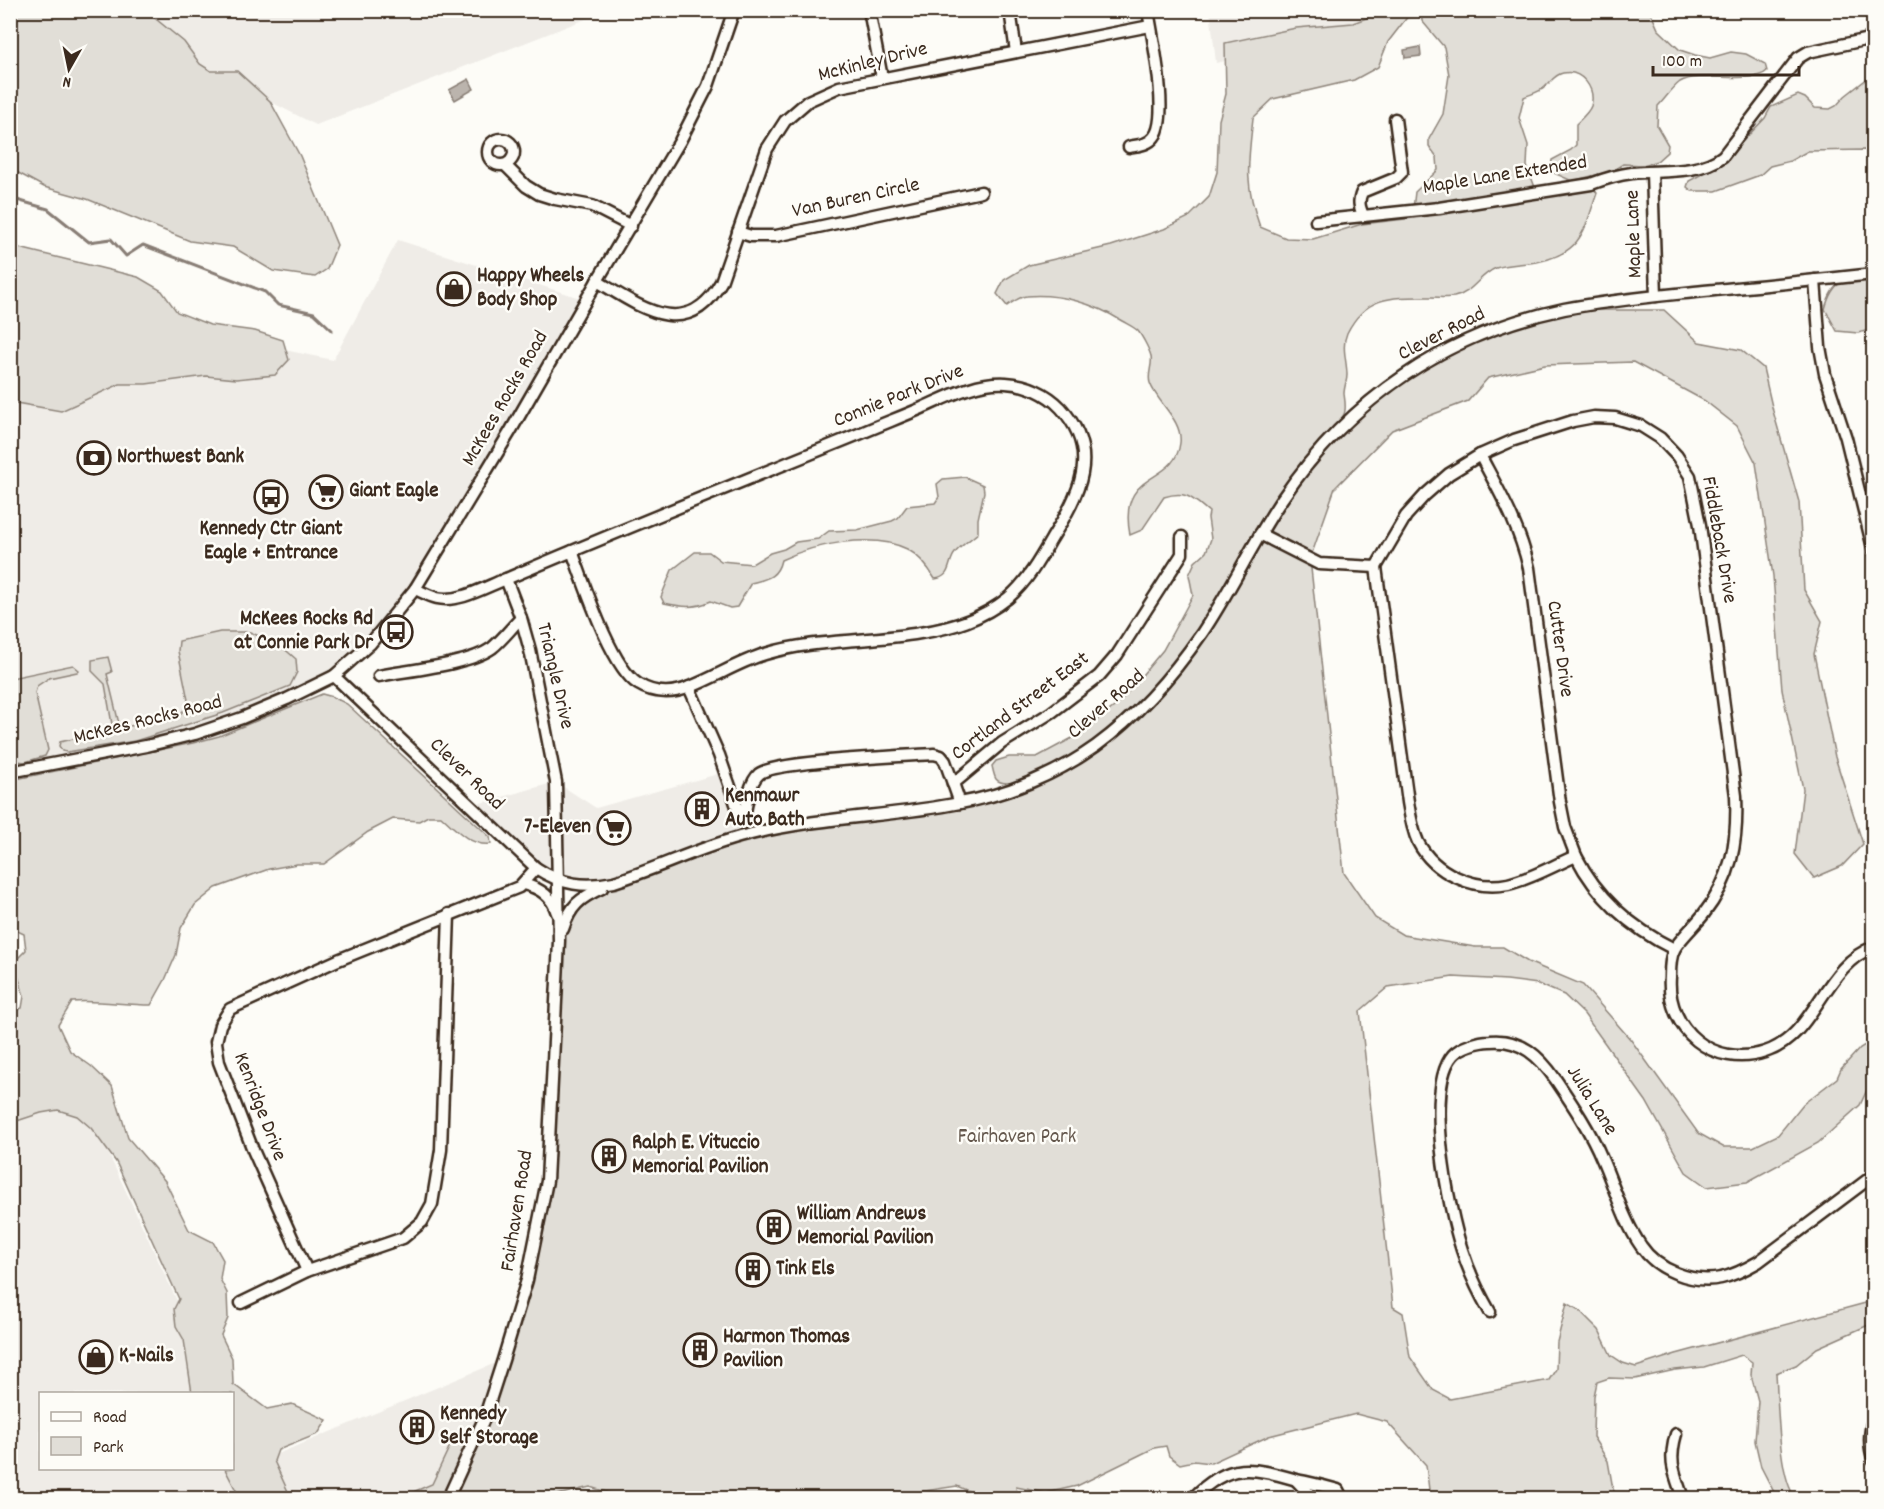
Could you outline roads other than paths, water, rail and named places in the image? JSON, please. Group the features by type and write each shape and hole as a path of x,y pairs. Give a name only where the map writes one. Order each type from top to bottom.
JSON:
{"street":[{"name":"McKees Rocks Road","path":"10,772 146,746 195,734 243,718 334,676 370,644 415,589 510,432 680,141 708,86 734,10"},
{"path":"869,10 882,78"},
{"path":"1010,10 1016,52"},
{"path":"1129,147 1148,143 1156,136 1161,122 1160,92 1148,10"},
{"name":"McKinley Drive","path":"597,281 651,312 666,315 680,314 694,310 705,303 715,293 721,282 767,148 785,121 808,101 825,92 882,78 1150,26"},
{"name":"Maple Lane Extended","path":"1316,221 1439,208 1591,184 1610,177 1701,168 1713,164 1722,156 1798,58 1808,52 1874,38"},
{"name":"Maple Lane Extended","path":"1363,215 1359,207 1362,192 1396,178 1402,172 1395,119"},
{"path":"506,165 526,186 539,194 592,206 630,226"},
{"name":"Maple Lane","path":"1652,172 1656,296"},
{"name":"Van Buren Circle","path":"738,232 751,236 776,236 981,192"},
{"name":"Clever Road","path":"334,676 536,868 559,880 585,886 614,882 746,835 818,821 960,803 1025,784 1061,767 1096,746 1146,703 1202,633 1292,484 1328,439 1357,410 1408,372 1452,348 1498,328 1566,309 1656,296 1874,274"},
{"path":"1815,280 1820,347 1825,374 1846,438 1874,552"},
{"name":"Connie Park Drive","path":"506,579 572,551 966,389 985,384 1019,384 1040,392 1058,405 1072,421 1080,439 1083,458 1079,490 1074,502 1026,579 986,613 961,624 936,630 828,642 766,654 729,667 689,687 662,692 648,689 625,674 610,647 572,551"},
{"name":"Fiddleback Drive","path":"1376,567 1406,516 1425,495 1449,474 1480,455 1514,440 1573,421 1594,417 1615,418 1641,426 1659,438 1677,456 1690,476 1700,525 1736,796 1737,821 1735,848 1721,887 1709,907 1674,949"},
{"name":"Cutter Drive","path":"1480,455 1515,520 1524,544 1560,802 1565,827 1576,855"},
{"path":"1260,534 1319,564 1376,567 1411,822 1419,843 1434,862 1452,875 1470,883 1488,886 1508,884 1526,878 1576,855 1587,876 1607,903 1633,926 1674,949 1669,984 1673,1009 1678,1021 1696,1041 1723,1054 1736,1056 1751,1056 1779,1046 1801,1025 1843,967 1852,958 1874,947"},
{"name":"Cortland Street East","path":"953,784 1002,743 1052,712 1099,676 1117,655 1182,554 1182,537"},
{"path":"415,589 435,598 458,598 506,579"},
{"name":"Triangle Drive","path":"506,579 521,618 533,661 556,782 559,880"},
{"path":"379,676 459,661 478,655 490,649 521,618"},
{"path":"1874,662 1874,681"},
{"path":"689,687 719,755 746,835"},
{"path":"742,823 755,780 759,774 776,768 851,759 934,754 941,756 945,761 960,803"},
{"name":"Kenridge Drive","path":"307,1271 253,1150 219,1062 216,1042 220,1025 230,1010 338,960 523,884 536,868"},
{"name":"Fairhaven Road","path":"448,1498 484,1419 498,1378 527,1280 547,1182 558,996 559,880"},
{"path":"559,941 567,916 577,902 614,882"},
{"path":"523,884 537,888 548,896 555,905 560,924"},
{"path":"241,1303 307,1271 403,1238 422,1221 432,1204 441,1150 449,914"},
{"name":"Julia Lane","path":"1490,1312 1462,1250 1446,1183 1440,1127 1439,1107 1445,1068 1454,1054 1468,1046 1488,1041 1507,1040 1524,1046 1537,1056 1568,1097 1601,1156 1641,1246 1653,1260 1668,1270 1686,1276 1719,1279 1739,1273 1758,1262 1874,1175"},
{"path":"1874,1418 1869,1435 1870,1451 1874,1460"},
{"path":"1676,1434 1671,1464 1683,1498"},
{"path":"1193,1498 1222,1475 1239,1470 1255,1469 1338,1490 1342,1498"},
{"path":"1296,1480 1314,1498"}],"waterway":[{"path":"10,198 48,209 89,242 111,239 126,256 143,245 265,292 278,305 314,313 332,330"}],"place":[{"name":"Happy Wheels Body Shop","path":"454,289"},
{"name":"Northwest Bank","path":"94,458"},
{"name":"Giant Eagle","path":"326,492"},
{"name":"Kennedy Ctr Giant Eagle + Entrance","path":"271,497"},
{"name":"McKees Rocks Rd at Connie Park Dr","path":"396,632"},
{"name":"Kenmawr Auto Bath","path":"702,809"},
{"name":"7-Eleven","path":"614,828"},
{"name":"Ralph E. Vituccio Memorial Pavilion","path":"609,1156"},
{"name":"William Andrews Memorial Pavilion","path":"774,1227"},
{"name":"Tink Els","path":"753,1270"},
{"name":"Harmon Thomas Pavilion","path":"700,1350"},
{"name":"K-Nails","path":"96,1357"},
{"name":"Kennedy Self Storage","path":"417,1427"}],"park label":[{"name":"Fairhaven Park","path":"1017,1138"}]}
